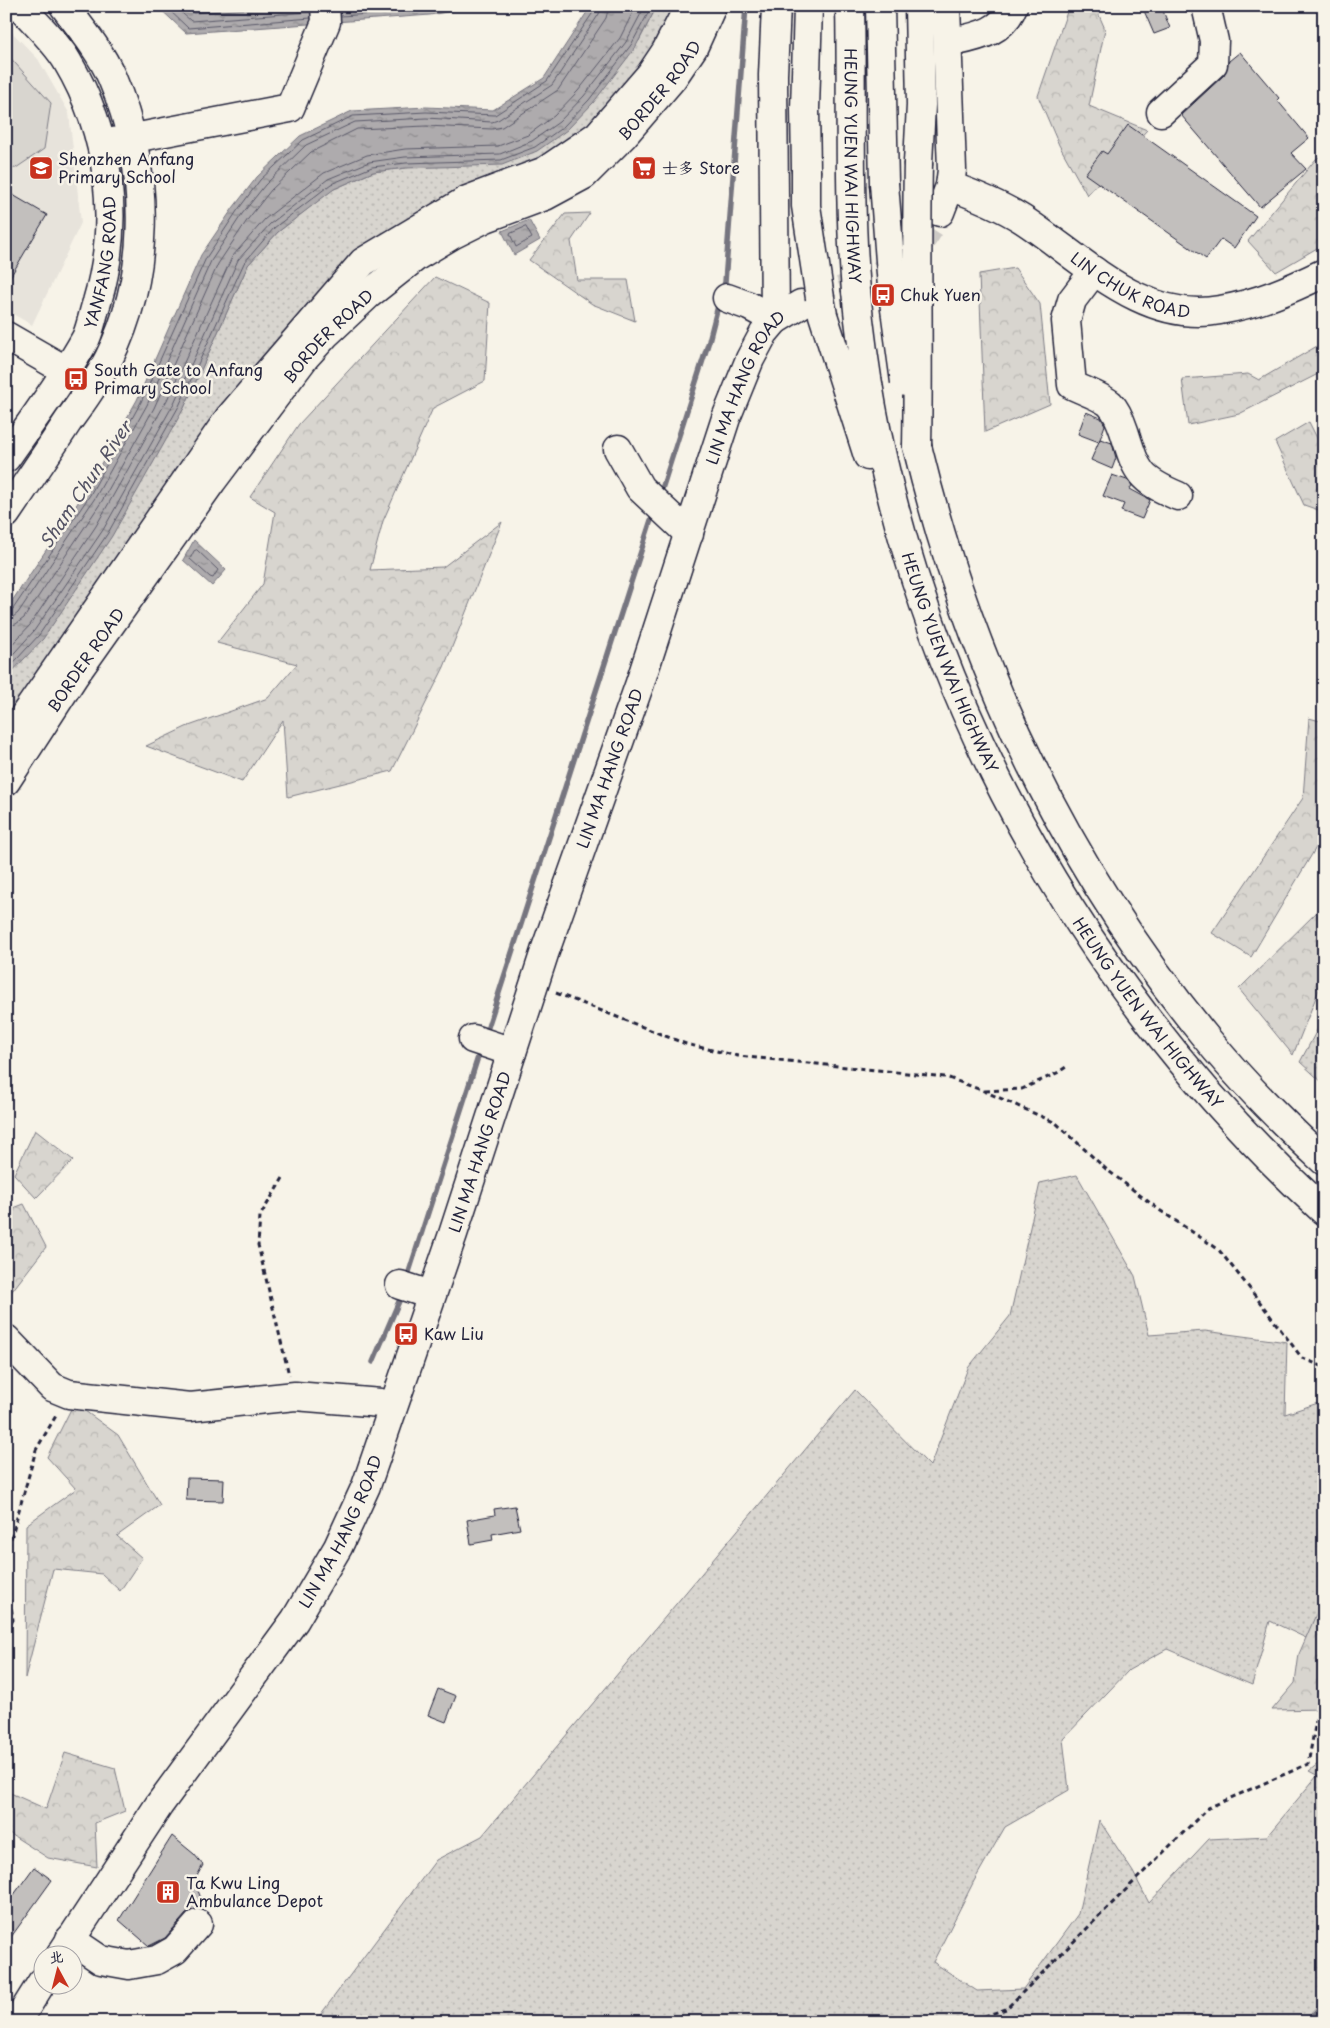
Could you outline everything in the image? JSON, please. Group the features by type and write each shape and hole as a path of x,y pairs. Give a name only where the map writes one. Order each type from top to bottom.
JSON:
{"main road":[{"name":"YANFANG ROAD","path":"6,458 86,336 103,282 110,225 109,184 102,144 92,111 66,59 20,6"},
{"path":"6,514 101,373 121,331 134,289 140,253 141,197 128,122 111,77 86,35 64,6"},
{"path":"102,144 132,140 290,108 326,22 325,6"},
{"path":"6,742 229,418 363,262 466,200 545,171 598,135 650,75 666,51 689,6"},
{"name":"BORDER ROAD","path":"6,781 74,676 195,505 288,377 311,349 369,294 417,256 469,226 545,196 584,175 624,135 672,79 693,48 712,6"},
{"path":"727,298 749,306 775,320 773,75 776,6"},
{"path":"808,6 805,100 806,206 823,315 868,459 904,538"},
{"name":"HEUNG YUEN WAI HIGHWAY","path":"850,6 852,235 859,320 881,445 904,538 934,633 981,747 1034,850 1070,910 1107,965 1174,1054 1245,1134 1324,1211"},
{"name":"HEUNG YUEN WAI HIGHWAY","path":"880,6 884,183 889,260 898,338 917,446 936,519 978,646 1008,719 1062,826 1127,932 1209,1041 1248,1085 1324,1161"},
{"path":"917,446 920,6"},
{"path":"940,212 950,186 953,159 946,6"},
{"path":"948,43 981,35 992,30 1006,18 1013,6"},
{"path":"1161,112 1213,64 1214,40 1206,6"},
{"name":"LIN CHUK ROAD","path":"950,186 975,194 1022,219 1094,271 1141,299 1166,308 1188,311 1219,311 1259,300 1292,288 1324,273"},
{"path":"1094,271 1072,300 1066,321 1072,385 1109,404 1120,419 1133,458 1142,476 1156,486 1178,496"},
{"name":"LIN MA HANG ROAD","path":"66,1946 139,1834 266,1661 316,1587 338,1547 366,1486 432,1295 545,952 640,683 726,418 753,351 764,333 775,320 801,304"},
{"path":"6,336 65,370"},
{"path":"618,449 640,488 689,534"},
{"path":"473,1039 512,1052"},
{"path":"400,1285 432,1295"},
{"path":"6,1339 52,1388 68,1394 190,1407 295,1396 381,1403 393,1406"},
{"path":"82,1954 101,1960 129,1965 157,1960 175,1950 198,1924"},
{"path":"17,2022 33,1996"}],"path":[{"path":"555,992 686,1044 730,1054 946,1077 1056,1123 1106,1169 1158,1209 1218,1249 1302,1358 1324,1368"},
{"path":"984,1092 1022,1089 1057,1073 1069,1065"},
{"path":"284,1178 260,1216 258,1245 295,1396"},
{"path":"6,1556 36,1450 68,1394"},
{"path":"6,1574 13,1620 6,1631"},
{"path":"967,2022 1006,2009 1208,1808 1308,1764 1321,1694 1324,1692"}],"shaded area":[{"name":"Shenzhen Anfang Primary School","path":"6,26 38,59 69,113 81,223 32,325 6,310"}],"green space":[{"path":"657,6 698,6 658,83 378,271 6,762 6,678 184,408 248,265 278,232 332,190 373,172 406,168 639,41"},
{"path":"1069,6 1095,6 1105,29 1089,106 1147,130 1087,195 1059,145 1038,96"},
{"path":"6,53 51,103 44,149 16,168 6,169"},
{"path":"1324,154 1324,244 1276,272 1248,241 1316,159"},
{"path":"590,213 571,241 577,280 628,280 635,321 592,304 529,260 565,214"},
{"path":"1015,268 1040,304 1050,404 985,432 979,274"},
{"path":"435,277 490,303 485,381 433,408 383,521 370,570 443,567 502,522 444,667 392,771 288,797 283,720 242,782 146,746 186,727 268,698 297,664 217,643 263,584 275,512 250,497 299,424"},
{"path":"1324,342 1324,371 1239,414 1188,425 1182,379 1248,374 1259,380"},
{"path":"1309,422 1324,452 1324,512 1304,505 1275,442"},
{"path":"1309,718 1324,722 1324,834 1251,957 1212,933 1303,798"},
{"path":"1324,905 1324,977 1293,1055 1239,989"},
{"path":"1324,1017 1324,1084 1300,1062"},
{"path":"35,1130 73,1160 36,1198 14,1174"},
{"path":"1077,1175 1135,1276 1149,1335 1205,1331 1287,1342 1285,1414 1324,1401 1324,1598 1306,1638 1270,1621 1252,1685 1167,1649 1129,1670 1063,1739 1069,1790 1005,1827 974,1881 933,1962 977,1991 1023,1989 1078,1914 1099,1820 1133,1872 1149,1903 1209,1839 1267,1836 1317,1776 1324,1779 1324,2022 315,2022 436,1860 482,1836 855,1390 930,1466 968,1368 1010,1316 1040,1183"},
{"path":"24,1204 46,1247 9,1295 6,1294 6,1211"},
{"path":"74,1403 118,1435 160,1505 117,1536 142,1558 120,1591 102,1574 53,1569 25,1678 26,1525 76,1489 47,1457"},
{"path":"1324,1596 1324,1709 1272,1710 1295,1683 1299,1654"},
{"path":"65,1753 115,1768 125,1811 95,1823 97,1867 48,1858 6,1831 6,1791 46,1809"},
{"path":"1324,1759 1324,1779 1309,1771"},
{"path":"6,1842 10,1843 9,1880 6,1878"}],"water":[{"path":"157,6 479,6 430,15 186,33"},
{"path":"591,6 657,6 635,48 593,103 567,130 537,151 502,165 406,168 373,172 334,189 278,232 248,265 184,408 112,536 43,639 6,678 6,610 85,492 137,400 201,255 257,177 300,136 352,111 426,107 493,110 544,78"},
{"path":"529,220 540,240 514,255 502,231"},
{"path":"194,540 226,570 212,586 183,560"}],"building":[{"path":"1142,6 1161,6 1170,28 1154,34"},
{"path":"1240,52 1279,98 1277,100 1309,138 1291,153 1306,169 1260,207 1181,115 1224,75 1229,61"},
{"path":"1128,125 1256,216 1234,248 1221,239 1206,259 1085,174 1102,151 1107,154"},
{"path":"6,191 47,215 6,284"},
{"path":"1086,412 1101,418 1105,425 1099,442 1078,434"},
{"path":"1100,439 1112,443 1116,458 1112,469 1091,460"},
{"path":"1112,475 1127,480 1132,485 1130,489 1150,500 1142,519 1121,511 1124,504 1103,496"},
{"path":"187,1478 224,1479 223,1501 186,1500"},
{"path":"515,1506 520,1529 492,1534 493,1540 471,1544 467,1520 495,1515 494,1509"},
{"path":"438,1689 456,1696 446,1722 428,1715"},
{"name":"Ta Kwu Ling Ambulance Depot","path":"172,1836 194,1854 203,1865 197,1876 196,1886 201,1898 196,1909 186,1914 165,1938 149,1946 119,1920"},
{"path":"34,1867 52,1880 6,1944 6,1891 13,1896"}],"waterway":[{"path":"722,291 725,282 746,6"},
{"path":"662,489 709,341 719,302"},
{"path":"488,1027 651,520"},
{"path":"409,1272 478,1057"},
{"path":"373,1362 400,1299"},
{"path":"1307,2022 1324,2003"}],"tunnel":[{"path":"801,304 871,279 897,264 917,246 940,212"}],"place":[{"name":"Shenzhen Anfang Primary School","path":"41,168"},
{"name":"士多 Store","path":"644,168"},
{"name":"Chuk Yuen","path":"883,295"},
{"name":"South Gate to Anfang Primary School","path":"76,379"},
{"name":"Kaw Liu","path":"406,1334"},
{"name":"Ta Kwu Ling Ambulance Depot","path":"168,1892"}],"water label":[{"name":"Sham Chun River","path":"86,485"}]}
